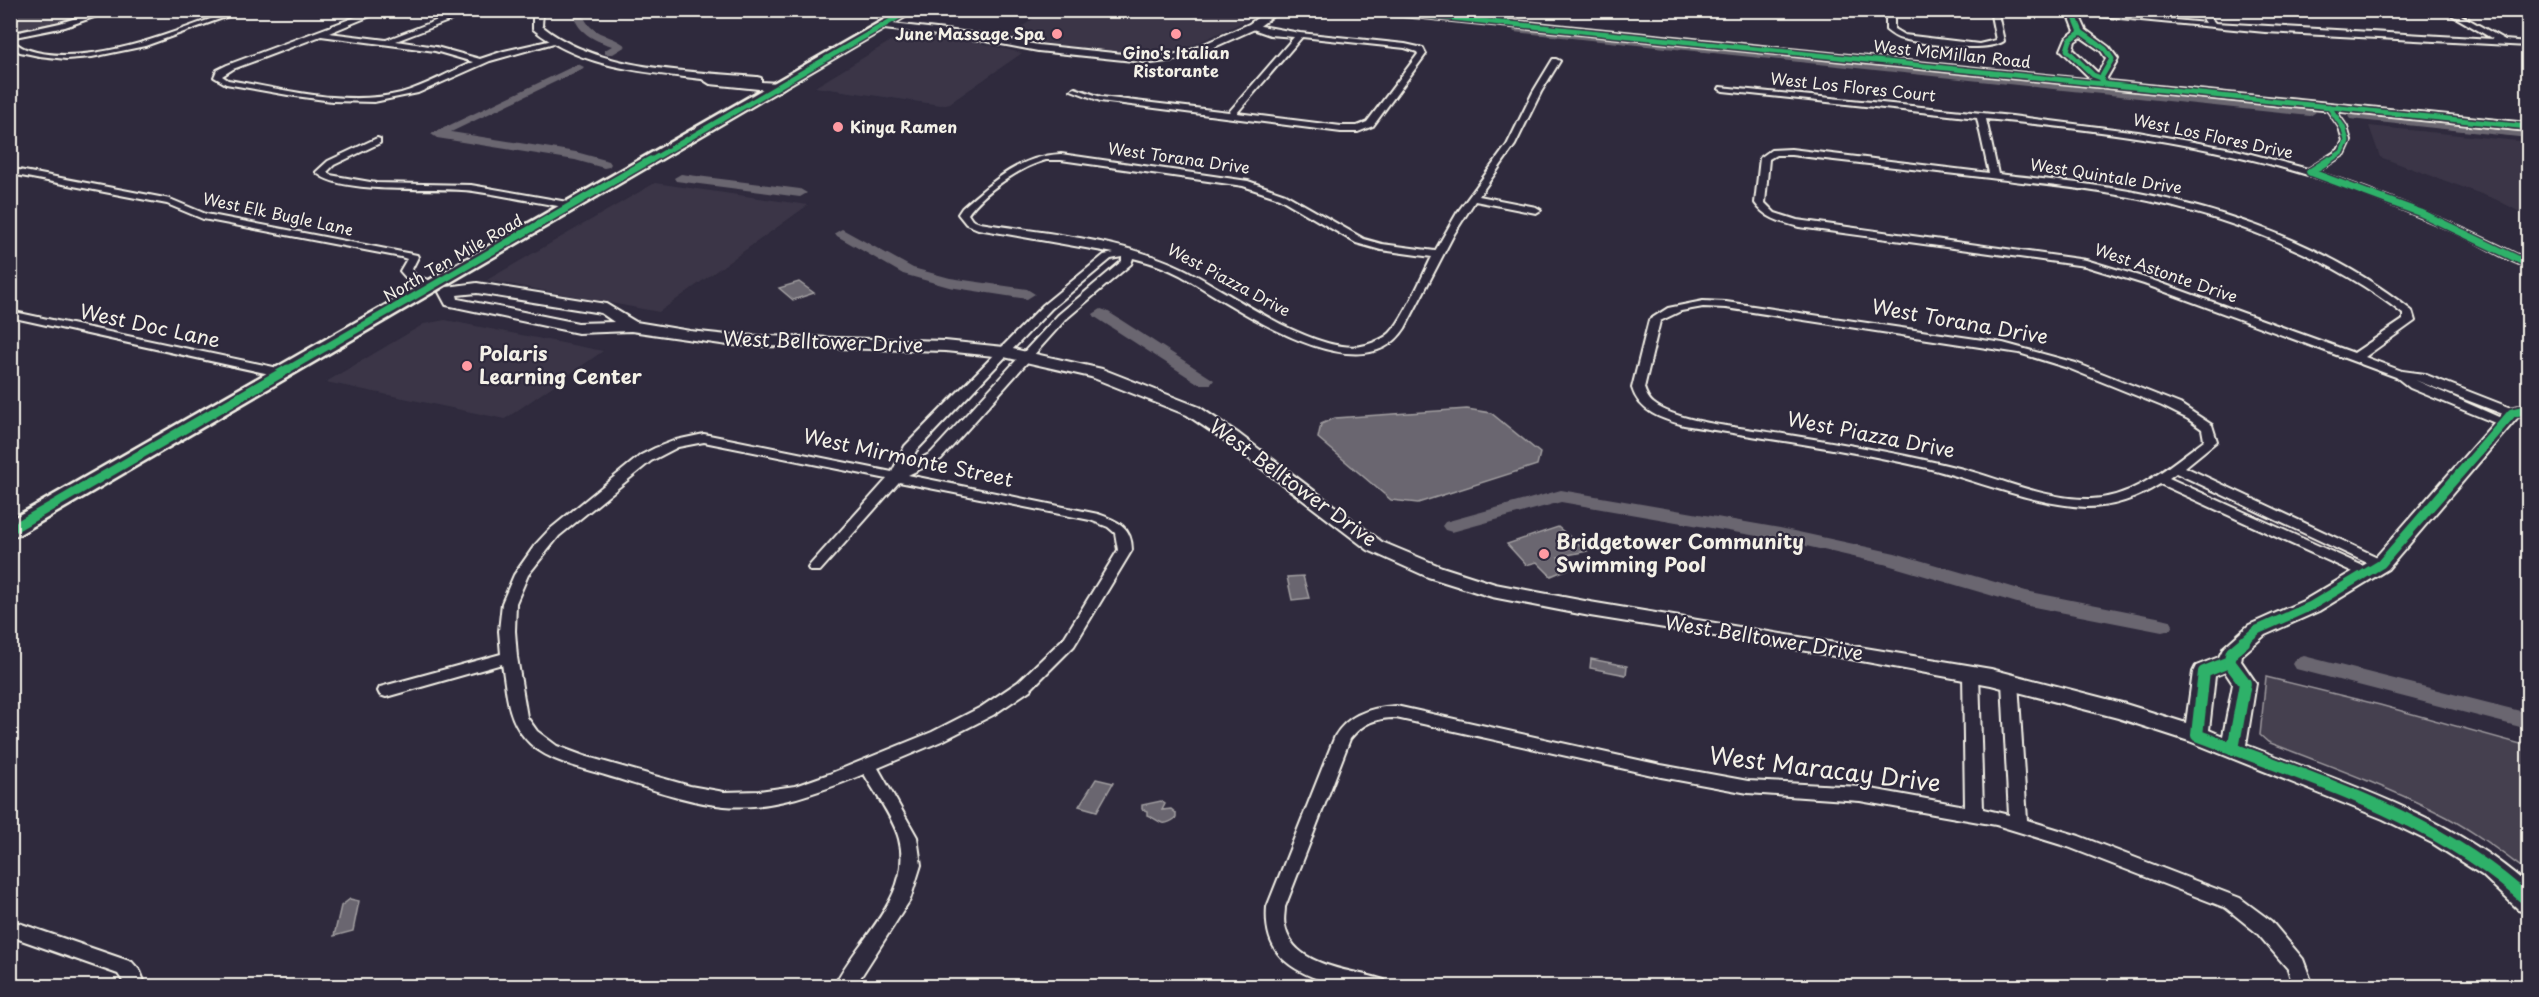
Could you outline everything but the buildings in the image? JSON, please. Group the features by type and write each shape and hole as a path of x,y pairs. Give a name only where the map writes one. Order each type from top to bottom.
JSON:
{"main road":[{"name":"North Ten Mile Road","path":"10,530 283,373 437,289 573,206 910,10"}],"street":[{"path":"10,36 62,25 111,10"},
{"path":"10,41 14,46 28,52 56,57 104,55 242,10"},
{"path":"382,10 230,67 220,72 218,77 226,82 352,101 381,100 409,94 480,62 557,41"},
{"path":"538,10 537,27 544,35 605,61 705,76 720,75 757,80 753,83 779,87"},
{"path":"884,26 1137,59 1173,58 1186,56 1253,26 1276,10"},
{"name":"West McMillan Road","path":"1373,10 2102,81 2529,127"},
{"path":"1890,10 1890,30 1893,34 1915,40 1990,45 2000,41 1993,10"},
{"path":"2040,10 2212,26 2529,44"},
{"path":"2200,10 2212,26"},
{"path":"2446,10 2504,42"},
{"path":"2073,12 2081,32 2105,49 2112,59 2102,81 2092,75 2067,50 2070,40 2081,32"},
{"path":"386,43 448,18"},
{"path":"1075,90 1100,99 1341,129 1358,129 1370,124 1422,54 1420,50 1405,46 1300,34 1253,26"},
{"path":"319,34 449,52 480,62"},
{"path":"1230,116 1300,34"},
{"path":"1439,255 1472,198 1511,146 1535,96 1556,61"},
{"name":"West Los Flores Court","path":"1723,89 1981,116"},
{"path":"2310,172 2342,152 2348,141 2343,127 2329,107"},
{"path":"1981,116 1994,176"},
{"name":"West Los Flores Drive","path":"1981,116 2143,135 2261,158 2310,172 2414,209 2529,264"},
{"path":"377,141 331,163 321,172 327,177 376,186 471,188 573,206"},
{"name":"West Quintale Drive","path":"1772,216 1763,209 1760,203 1765,158 1774,152 1791,152 2095,188 2176,203 2215,213 2309,252 2395,302 2408,313 2409,321 2357,357"},
{"name":"West Torana Drive","path":"965,218 965,210 1017,167 1043,158 1061,158 1245,183 1282,196 1360,241 1439,255"},
{"name":"West Elk Bugle Lane","path":"19,173 170,202 203,216 413,257 405,271 411,277 437,289"},
{"path":"1472,198 1536,210"},
{"name":"West Astonte Drive","path":"1772,216 1799,224 2086,263 2148,282 2400,374 2420,377 2515,414"},
{"name":"West Piazza Drive","path":"965,218 978,226 1128,253 1174,268 1304,340 1333,349 1370,348 1383,344 1394,336 1439,255"},
{"path":"814,568 897,476 910,449 1047,307 1078,279 1108,257 1128,253 1127,262 1062,317 936,456 897,476"},
{"name":"West Belltower Drive","path":"437,289 477,288 606,309 631,326"},
{"name":"West Belltower Drive","path":"437,289 452,302 578,328 631,326 719,339 910,343 1004,352 1096,373 1193,411 1233,438 1375,546 1435,572 1491,590 1590,609 1971,673 2122,711 2197,735 2392,812 2440,836 2491,868 2529,901"},
{"name":"West Torana Drive","path":"1647,405 1639,396 1638,388 1655,320 1664,313 1690,306 1726,305 2003,346 2039,353 2067,362 2189,413 2208,428 2211,441 2174,467"},
{"name":"West Doc Lane","path":"10,314 283,373"},
{"name":"West Piazza Drive","path":"1647,405 1662,414 1684,421 1883,455 1958,471 2038,496 2088,504 2133,495 2158,478"},
{"path":"2229,662 2232,652 2256,630 2311,606 2374,568 2515,414"},
{"name":"West Mirmonte Street","path":"704,438 897,476 1093,517 1113,524 1122,531 1126,539 1125,550 1080,627 1056,657 1024,686 987,711 938,736 796,792 759,798 724,799 690,793 579,761 551,750 531,735 519,718 507,631 509,603 520,575 554,533 646,458 662,448 682,441 704,438"},
{"path":"2158,478 2174,467 2374,568"},
{"path":"2158,478 2374,568"},
{"path":"386,691 509,657"},
{"path":"2197,735 2204,672 2229,662"},
{"path":"2229,662 2245,683 2233,749"},
{"path":"1971,673 1974,814"},
{"path":"2010,682 2018,824"},
{"name":"West Maracay Drive","path":"1377,987 1314,969 1297,959 1282,945 1275,926 1276,907 1342,736 1352,724 1364,716 1380,712 1396,712 1672,773 1748,786 1860,794 2018,824 2073,841 2233,903 2264,927 2296,965 2303,987"},
{"path":"844,987 903,895 912,865 908,837 868,765"},
{"path":"10,928 125,968 134,982"}],"shaded area":[{"path":"11,10 99,11 11,32"},
{"path":"1261,10 1247,20 1193,45 1155,56 1037,42 1009,36 1040,14 1012,11"},
{"path":"904,33 971,41 1022,53 950,103 941,105 815,87"},
{"path":"2369,126 2528,142 2528,216 2495,199 2380,157"},
{"path":"655,183 808,205 659,312 487,280"},
{"path":"799,282 814,293 793,300 779,288"},
{"name":"Polaris Learning Center","path":"445,320 603,351 505,419 326,382 424,324"},
{"path":"1467,409 1491,413 1540,453 1537,465 1418,503 1391,500 1318,438 1321,424 1335,418"},
{"name":"Bridgetower Community Swimming Pool","path":"1558,527 1587,551 1558,557 1568,569 1551,576 1537,562 1526,565 1507,544"},
{"path":"1303,576 1309,598 1292,600 1287,577"},
{"path":"1591,659 1627,666 1626,675 1590,668"},
{"path":"2266,677 2380,705 2528,746 2528,872 2473,832 2417,802 2268,742 2260,735"},
{"path":"1096,779 1113,783 1097,811 1079,806"},
{"path":"1161,801 1165,804 1162,810 1171,809 1176,813 1176,818 1167,823 1147,815 1147,811 1142,809 1142,805"},
{"path":"350,899 359,901 353,931 334,936 341,906"}],"waterway":[{"path":"577,10 578,18 587,30 599,38 621,46 609,52"},
{"path":"1518,30 1638,42"},
{"path":"1647,43 2310,112"},
{"path":"578,67 437,134 576,156 604,164"},
{"path":"2354,116 2528,134"},
{"path":"681,178 800,193"},
{"path":"842,233 908,271 949,282 1027,294"},
{"path":"1101,314 1205,380"},
{"path":"1452,526 1561,496 1780,534 1888,558 2024,598 2162,625"},
{"path":"2304,664 2528,721"}],"cycle path":[{"path":"10,530 910,10"},
{"path":"1373,10 2528,127"},
{"path":"2072,10 2081,32 2105,49 2112,59 2101,78"},
{"path":"2081,32 2070,40 2067,50 2093,75 2101,78 2104,84"},
{"path":"2310,172 2342,152 2347,141 2343,127 2329,107"},
{"path":"2310,172 2421,213 2528,264"},
{"path":"2528,409 2512,413 2381,564 2311,606 2257,630 2232,652 2229,662 2204,672 2197,735 2380,808 2434,833 2484,863 2528,901"},
{"path":"2229,662 2245,683 2233,749"}],"place":[{"name":"June Massage Spa","path":"1057,34"},
{"name":"Gino's Italian Ristorante","path":"1176,34"},
{"name":"Kinya Ramen","path":"838,127"},
{"name":"Polaris Learning Center","path":"467,366"},
{"name":"Bridgetower Community Swimming Pool","path":"1544,554"}]}
